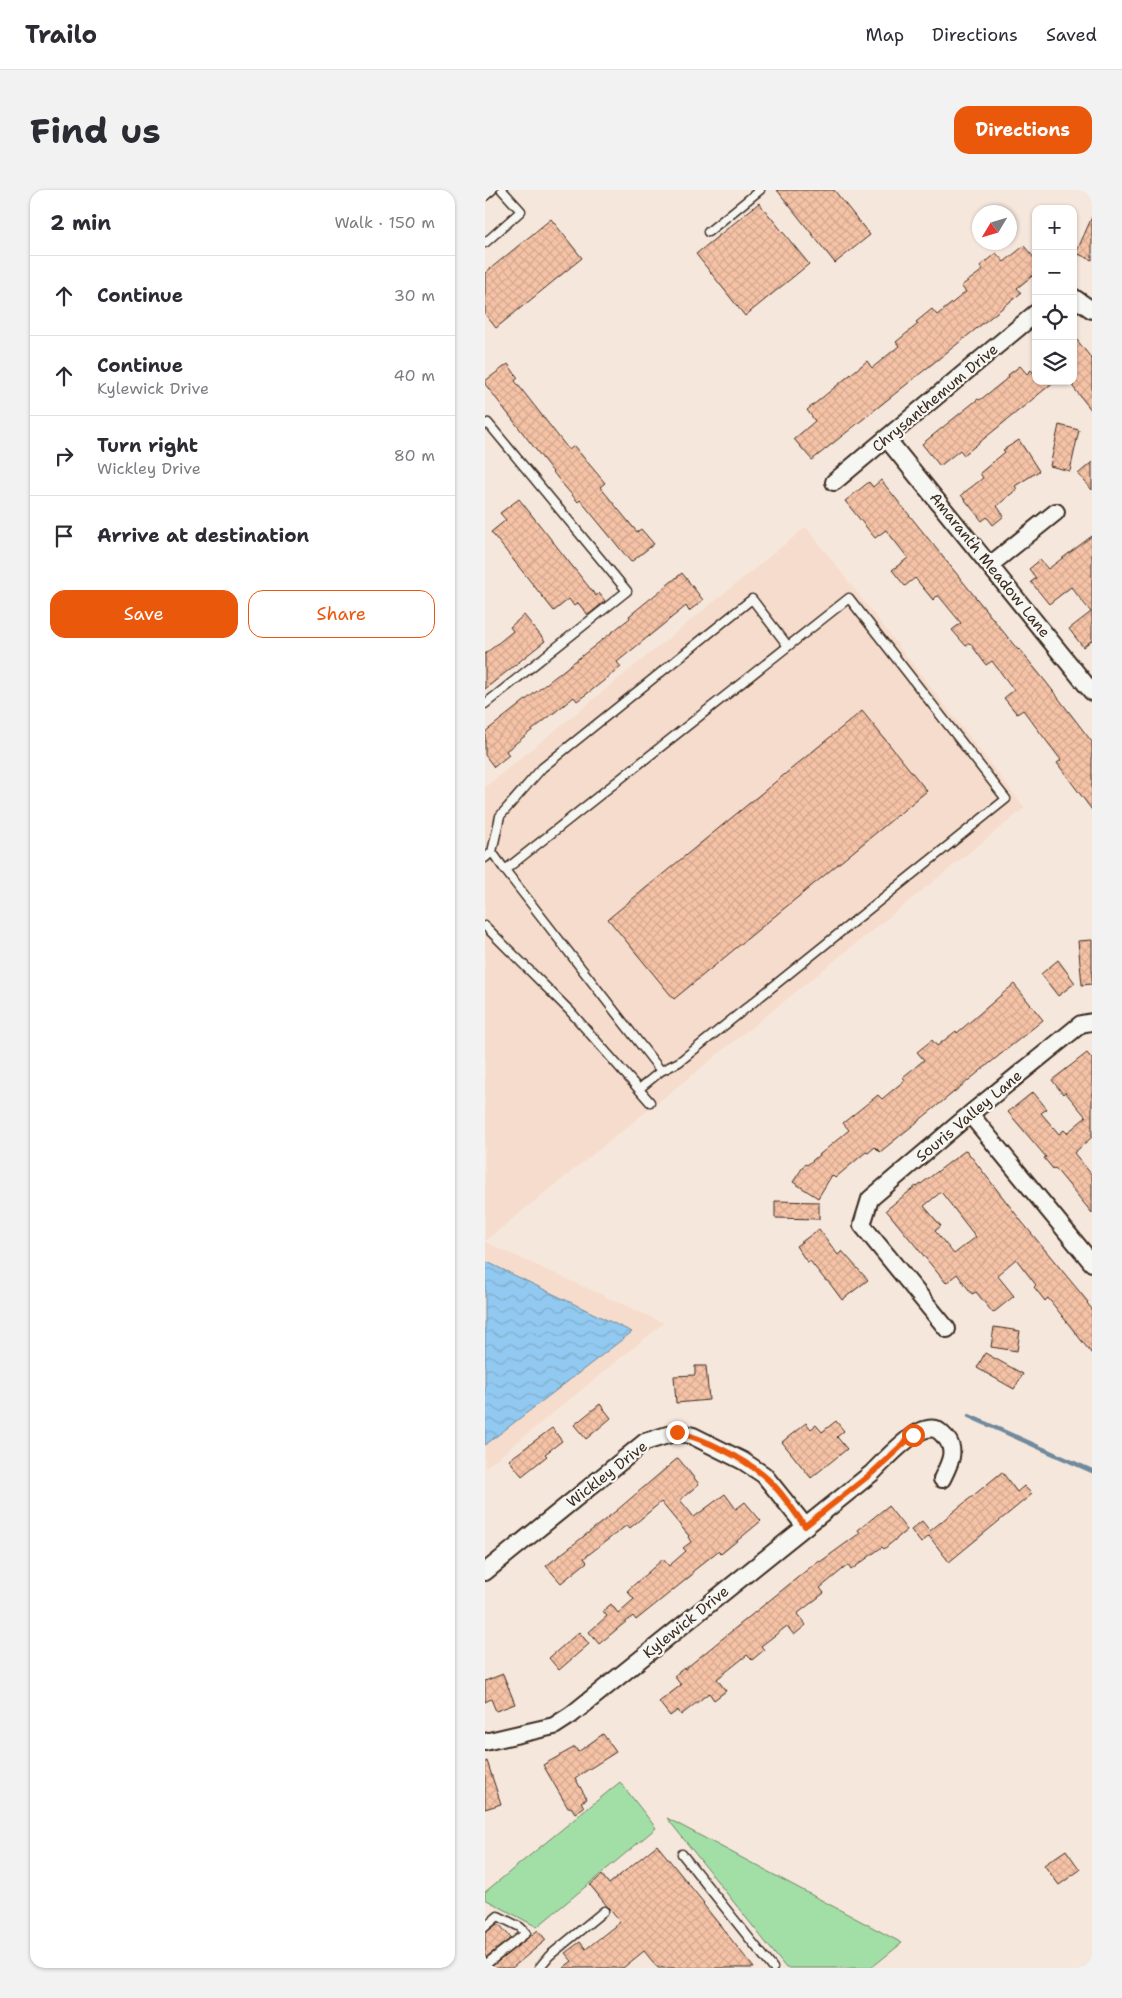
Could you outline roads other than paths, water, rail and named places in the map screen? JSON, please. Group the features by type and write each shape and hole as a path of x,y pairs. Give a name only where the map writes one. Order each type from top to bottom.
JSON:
{"street":[{"path":"1077,300 1092,310"},
{"name":"Chrysanthemum Drive","path":"834,482 1032,316"},
{"name":"Amaranth Meadow Lane","path":"887,438 1092,692"},
{"path":"990,565 1056,512"},
{"name":"Souris Valley Lane","path":"947,1329 861,1225 870,1199 970,1114 1081,1024 1092,1022"},
{"path":"970,1114 1092,1263"},
{"name":"Kylewick Drive","path":"485,1742 554,1726 571,1715 872,1473 913,1435 924,1429 935,1429 946,1437 952,1447 951,1460 942,1479"},
{"name":"Wickley Drive","path":"485,1572 645,1442 677,1432 693,1436 743,1461 763,1475 805,1526"}],"lane":[{"path":"485,196 492,190"},
{"path":"485,242 521,211 502,190"},
{"path":"708,232 760,190"},
{"path":"485,425 488,423 627,591 485,704"},
{"path":"505,870 849,598 1006,798 679,1062 661,1071 639,1090"},
{"path":"661,1071 505,870 488,855 500,816 542,768 752,599 788,646"},
{"path":"485,926 570,1012 650,1102"},
{"path":"682,1854 773,1968"},
{"path":"539,1968 549,1956 604,1911"},
{"path":"485,1927 498,1916 520,1926 526,1933 485,1966"}],"water":[{"path":"485,1261 632,1332 485,1445"}],"waterway":[{"path":"969,1416 1092,1471"}]}
